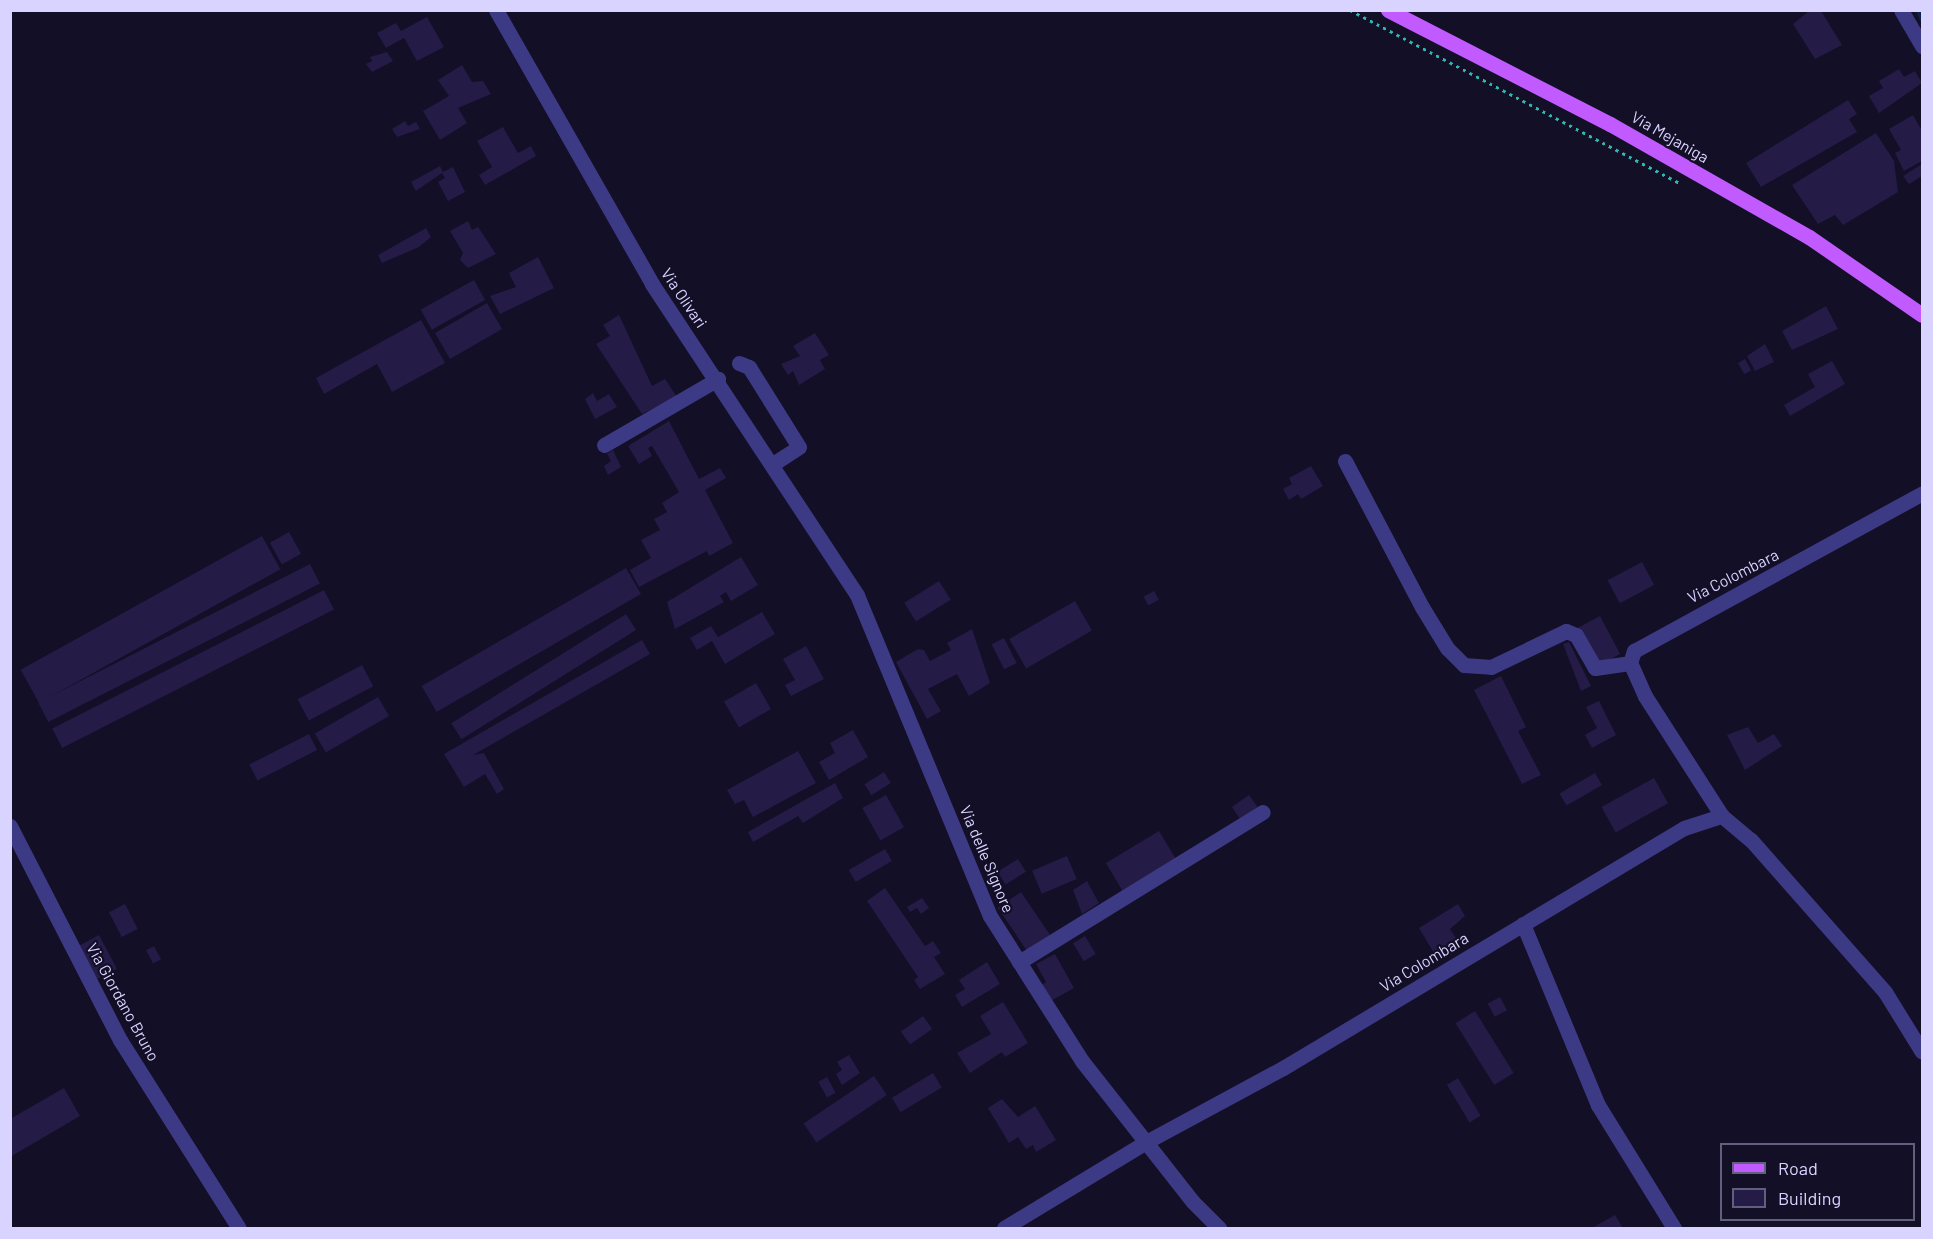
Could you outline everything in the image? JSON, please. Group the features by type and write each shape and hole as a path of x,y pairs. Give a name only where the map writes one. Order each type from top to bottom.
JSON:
{"main road":[{"name":"Via Mejaniga","path":"1388,10 1610,124 1809,237 1923,315"}],"street":[{"name":"Via Olivari","path":"496,10 652,284 718,379 857,595"},
{"path":"1901,10 1923,46"},
{"path":"739,363 749,367 799,447 773,464"},
{"path":"603,445 718,379"},
{"path":"1345,461 1422,607 1447,648 1464,665 1491,667 1566,631 1576,634 1595,668 1630,663 1645,696 1722,816 1751,840 1885,992 1923,1052"},
{"name":"Via Colombara","path":"1630,663 1634,651 1662,633 1923,493"},
{"name":"Via delle Signore","path":"857,595 990,916 1082,1061 1146,1142 1219,1228"},
{"path":"1019,962 1263,812"},
{"name":"Via Colombara","path":"1004,1228 1146,1142 1283,1068 1684,828 1722,816"},
{"name":"Via Giordano Bruno","path":"10,826 120,1040 239,1228"},
{"path":"1523,924 1598,1105 1674,1228"}],"path":[{"path":"1350,10 1692,190"}],"building":[{"path":"1810,10 1821,11 1842,45 1815,59 1793,24"},
{"path":"427,17 444,47 417,61 404,38 386,48 377,33 396,23 401,31"},
{"path":"387,52 393,61 372,72 366,64 372,61 370,57"},
{"path":"462,65 472,82 483,81 491,94 458,108 467,123 440,140 423,111 449,96 438,80"},
{"path":"1899,69 1904,77 1915,71 1922,83 1879,113 1869,96 1883,88 1879,81"},
{"path":"1848,100 1857,114 1849,119 1857,132 1761,187 1746,163"},
{"path":"1913,115 1922,131 1922,161 1904,171 1895,153 1901,150 1889,129"},
{"path":"405,121 408,126 416,122 420,129 397,137 392,129"},
{"path":"503,127 518,153 531,146 536,156 485,185 479,175 492,167 477,141"},
{"path":"1876,133 1894,161 1898,192 1843,225 1835,215 1818,224 1792,185"},
{"path":"1922,164 1922,176 1909,184 1903,176"},
{"path":"440,166 443,172 453,167 465,192 448,201 438,182 445,178 442,173 416,191 411,182"},
{"path":"468,221 472,230 478,227 496,254 468,268 460,260 463,253 450,231"},
{"path":"426,228 431,237 419,247 382,263 378,255"},
{"path":"538,257 554,288 500,314 490,296 516,287 509,273"},
{"path":"474,280 485,300 432,330 421,310"},
{"path":"487,303 502,329 450,359 435,333"},
{"path":"1826,306 1838,329 1792,350 1782,331"},
{"path":"619,315 652,386 665,379 677,397 642,414 596,344 610,336 603,325"},
{"path":"421,320 445,363 392,392 377,364 324,394 316,378"},
{"path":"815,333 829,355 820,360 825,369 799,385 793,371 788,375 781,364 800,356 793,346"},
{"path":"1765,344 1774,362 1755,371 1747,356"},
{"path":"1745,359 1751,370 1744,374 1738,363"},
{"path":"1832,361 1845,384 1790,416 1784,405 1815,387 1808,374"},
{"path":"593,393 597,401 609,394 617,407 595,419 585,399"},
{"path":"669,421 699,479 720,468 726,478 705,490 733,543 709,556 707,551 639,587 630,570 651,558 641,540 660,530 654,519 667,512 662,503 679,492 652,446 648,448 652,456 639,464 628,446"},
{"path":"613,450 621,467 608,475 604,466 611,461 607,454"},
{"path":"1311,466 1323,486 1301,499 1298,494 1289,500 1283,489 1292,484 1289,478"},
{"path":"289,532 301,554 282,565 270,543"},
{"path":"262,536 280,569 39,703 21,670"},
{"path":"741,557 758,585 731,601 726,592 720,596 724,602 675,629 667,602"},
{"path":"1642,562 1654,585 1620,603 1608,580"},
{"path":"310,564 320,584 48,722 38,702"},
{"path":"626,568 641,594 437,712 422,686"},
{"path":"939,581 951,600 916,621 904,603"},
{"path":"324,590 334,610 62,748 52,728"},
{"path":"1154,591 1159,600 1148,606 1144,597"},
{"path":"1075,601 1092,630 1026,668 1009,639"},
{"path":"762,612 775,634 725,664 712,641 697,650 690,638 711,626 718,637"},
{"path":"626,614 636,630 461,739 451,723"},
{"path":"1600,616 1620,654 1597,666 1577,628"},
{"path":"972,629 990,683 969,696 957,674 928,689 941,711 927,719 896,662 918,649 924,650 930,661 951,650 947,643"},
{"path":"1004,638 1017,663 1004,669 992,644"},
{"path":"642,640 650,654 473,755 484,753 504,789 497,794 485,774 464,787 444,754"},
{"path":"1569,642 1591,686 1581,691 1563,644"},
{"path":"806,646 824,679 791,696 785,685 795,680 783,659"},
{"path":"362,665 373,686 309,720 298,699"},
{"path":"1501,676 1526,727 1518,731 1541,775 1522,784 1474,690"},
{"path":"756,683 771,709 739,727 724,702"},
{"path":"378,697 389,716 326,753 315,734"},
{"path":"1599,701 1616,735 1592,748 1585,735 1597,728 1586,707"},
{"path":"1748,727 1758,743 1774,734 1782,746 1745,770 1727,735"},
{"path":"853,730 868,757 829,780 819,762 835,753 830,743"},
{"path":"309,734 317,750 257,780 249,764"},
{"path":"798,751 816,783 753,817 744,800 735,804 727,790"},
{"path":"884,772 891,783 871,795 864,784"},
{"path":"1595,773 1602,785 1566,806 1559,794"},
{"path":"1654,778 1668,803 1616,832 1602,807"},
{"path":"835,783 843,798 803,823 798,816 753,842 748,832"},
{"path":"886,795 904,827 880,840 862,808"},
{"path":"1249,795 1258,808 1241,820 1232,807"},
{"path":"1159,831 1176,859 1123,891 1106,863"},
{"path":"885,849 892,861 856,882 849,870"},
{"path":"1067,856 1077,879 1042,894 1032,871"},
{"path":"1018,859 1026,872 1006,884 998,872"},
{"path":"1087,881 1099,903 1082,914 1073,890"},
{"path":"885,888 925,946 933,941 941,953 934,957 945,974 920,989 914,980 918,977 867,901"},
{"path":"1021,892 1052,938 1029,953 998,908"},
{"path":"922,898 929,908 921,914 917,908 910,912 907,907"},
{"path":"125,904 138,929 122,937 109,912"},
{"path":"1458,904 1465,916 1450,929 1460,944 1437,958 1419,928"},
{"path":"99,935 117,969 93,981 75,948"},
{"path":"1085,936 1096,954 1084,961 1073,943"},
{"path":"154,946 161,959 153,963 146,950"},
{"path":"1055,954 1074,988 1049,1002 1040,986 1046,982 1036,964"},
{"path":"987,962 1000,984 962,1007 955,995 965,989 959,980"},
{"path":"1500,997 1507,1010 1495,1017 1488,1004"},
{"path":"1003,1002 1028,1043 1005,1057 1002,1052 970,1073 957,1053 991,1034 980,1016"},
{"path":"1475,1011 1514,1073 1494,1085 1455,1023"},
{"path":"923,1016 932,1029 910,1045 901,1031"},
{"path":"849,1055 860,1073 842,1085 836,1074 842,1070 837,1062"},
{"path":"933,1073 942,1088 901,1112 892,1098"},
{"path":"874,1076 887,1095 816,1143 804,1124"},
{"path":"827,1077 836,1093 827,1098 818,1082"},
{"path":"1458,1078 1481,1116 1470,1122 1447,1085"},
{"path":"64,1088 80,1116 10,1157 10,1119"},
{"path":"1002,1099 1018,1117 1035,1106 1056,1140 1036,1152 1033,1145 1026,1149 1018,1137 1009,1143 988,1108"},
{"path":"1615,1215 1623,1228 1592,1228"}],"waterway":[{"path":"1918,10 1922,19"}]}
